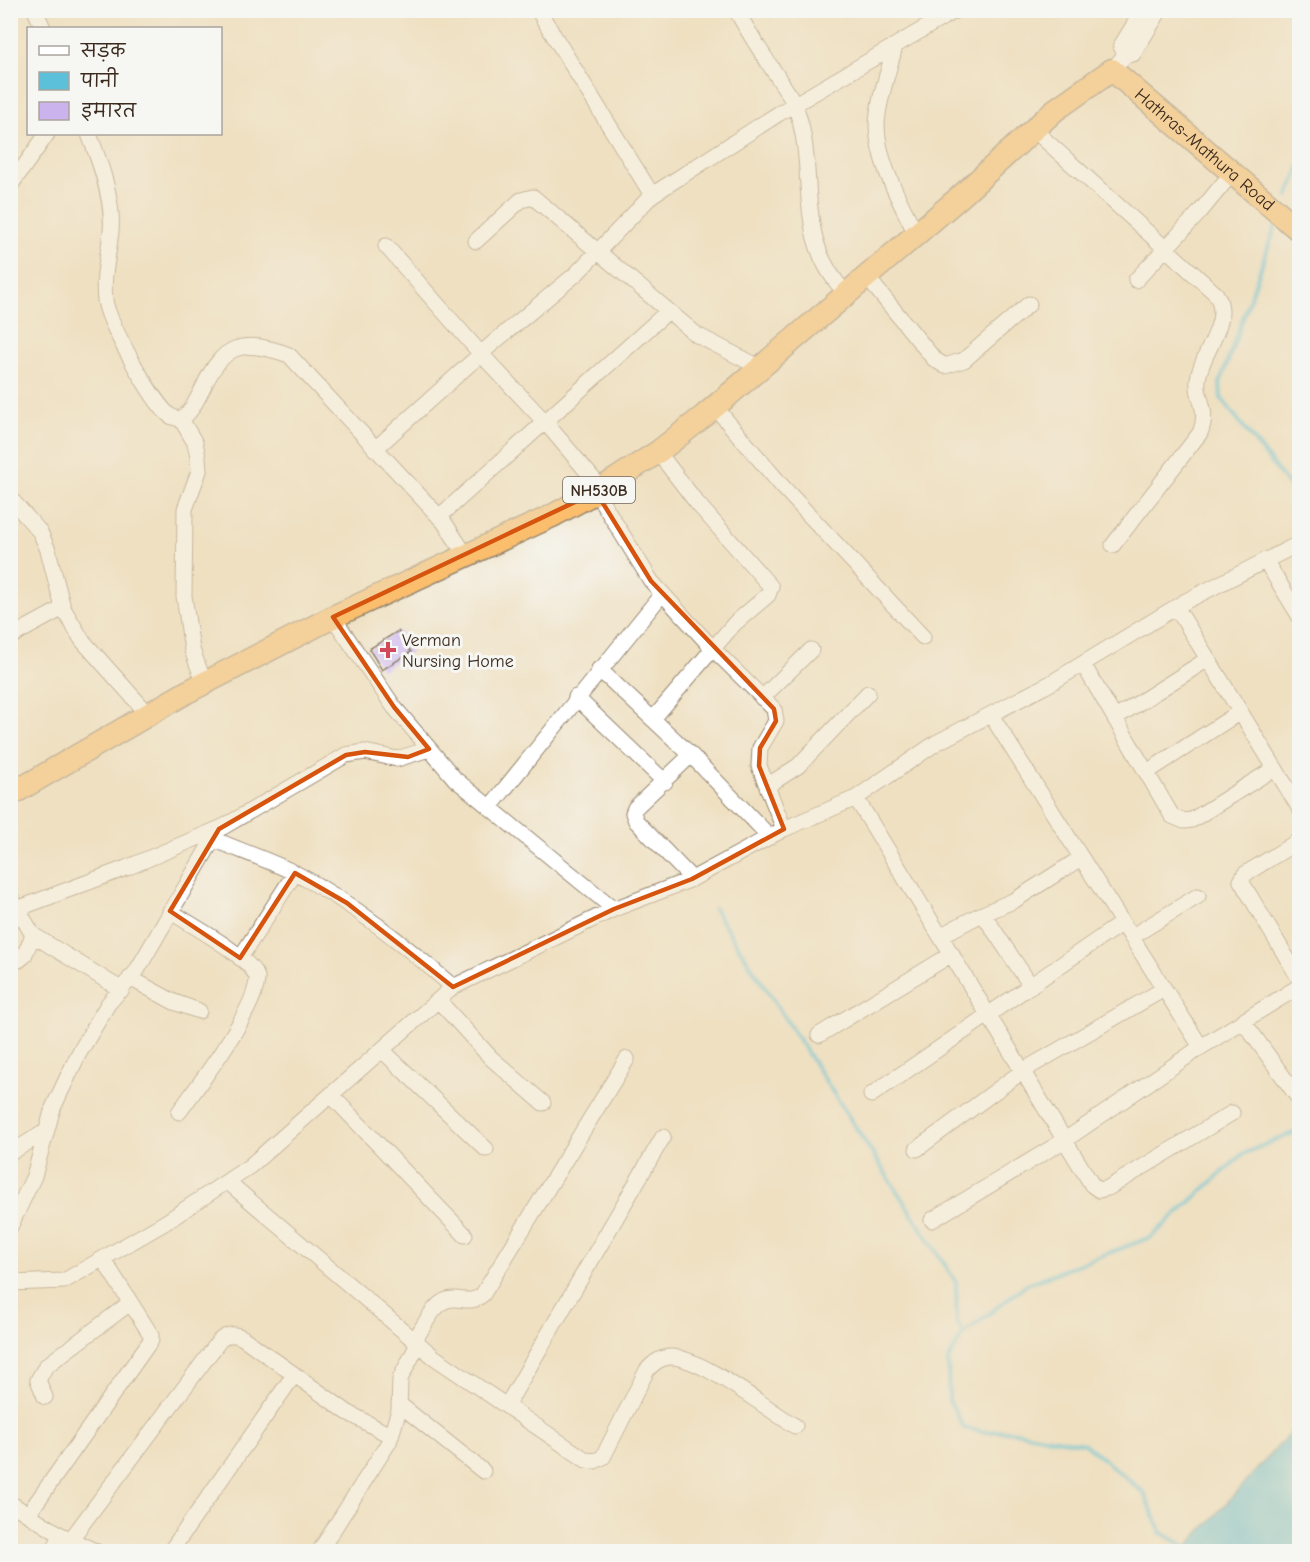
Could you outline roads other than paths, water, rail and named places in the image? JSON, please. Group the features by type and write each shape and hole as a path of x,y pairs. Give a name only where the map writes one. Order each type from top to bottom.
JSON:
{"highway":[{"name":"NH530B","path":"14,786 204,682 333,617 467,557 599,490 657,452 715,406 916,234 1055,110 1118,62"},
{"name":"Hathras-Mathura Road","path":"1118,62 1232,173 1299,231"}],"street":[{"path":"35,10 43,27"},
{"path":"538,10 652,195"},
{"path":"735,10 795,104 804,132 808,207 815,247 824,266 846,292"},
{"path":"375,449 481,354 576,274 652,195 795,104 956,10"},
{"path":"1118,62 1121,46 1143,10"},
{"path":"1118,62 1133,54 1160,10"},
{"path":"895,46 877,123 878,132 888,172 916,234"},
{"path":"1034,130 1221,301 1220,322 1197,383 1205,414 1204,423 1194,441 1113,545"},
{"path":"10,186 46,135"},
{"path":"89,135 110,207 111,231 104,281 105,302 111,324 168,414 182,419 195,443 198,457 199,471 185,509 184,596 192,650 204,682"},
{"path":"1136,280 1199,213 1232,173"},
{"path":"476,241 521,200 533,197 697,335 759,368"},
{"path":"386,246 481,354 545,422 599,490 651,581 714,651 777,714 773,728 760,748 759,766 784,829"},
{"path":"866,276 934,359 945,366 964,360 1029,304"},
{"path":"439,517 667,312"},
{"path":"182,419 197,401 213,365 220,357 240,347 275,350 296,362 439,517 457,539 467,557"},
{"path":"715,406 782,486 923,637"},
{"path":"653,718 714,651 734,624 768,595 771,587 722,533 657,452"},
{"path":"10,498 40,532 48,550 63,608 82,640 148,714"},
{"path":"10,1283 64,1281 228,1182 250,1166 453,987 614,909 692,879 784,829 856,798 936,743 1083,664 1176,607 1299,543"},
{"path":"1265,560 1299,617"},
{"path":"490,807 576,697 662,594"},
{"path":"1176,607 1299,809"},
{"path":"10,637 63,608"},
{"path":"333,617 394,707 455,779 614,909"},
{"path":"762,698 810,650"},
{"path":"1115,717 1208,659"},
{"path":"1083,664 1173,816 1184,821 1192,820 1275,768"},
{"path":"599,669 691,754 770,837"},
{"path":"767,786 798,766 868,693"},
{"path":"576,697 664,782"},
{"path":"1147,772 1240,712"},
{"path":"991,714 1202,1047"},
{"path":"199,1011 126,984 33,935 14,902 216,834 346,755 365,752 397,759 429,749"},
{"path":"691,754 635,808 634,817 692,879"},
{"path":"856,798 1024,1070 1092,1185 1104,1190 1232,1113"},
{"path":"216,834 295,873 347,903 399,941 453,987"},
{"path":"10,1227 34,1176 45,1132 78,1055 108,1004 126,984 216,834"},
{"path":"1299,840 1245,874 1241,881 1243,888 1299,980"},
{"path":"940,936 1015,900 1081,858"},
{"path":"240,958 295,873"},
{"path":"1131,937 1198,896"},
{"path":"170,911 240,958 256,973 257,982 221,1055 178,1112"},
{"path":"983,914 1031,986"},
{"path":"871,1095 1122,923"},
{"path":"10,959 19,960 24,956 33,935"},
{"path":"819,1035 952,954"},
{"path":"932,1220 1065,1140 1202,1047 1299,986"},
{"path":"917,1149 1024,1070 1164,989"},
{"path":"438,1000 491,1058 543,1103"},
{"path":"1243,1021 1294,1080 1299,1100"},
{"path":"382,1050 486,1149"},
{"path":"319,1551 391,1436 399,1404 400,1380 416,1342 438,1306 446,1300 472,1301 483,1294 627,1059"},
{"path":"331,1095 465,1235"},
{"path":"10,1153 45,1132"},
{"path":"507,1405 663,1137"},
{"path":"228,1182 434,1358 586,1460 596,1461 603,1457 646,1370 658,1360 670,1357 685,1359 704,1368 795,1426"},
{"path":"29,1513 151,1340 151,1335 103,1259"},
{"path":"45,1397 38,1380 46,1366 130,1303"},
{"path":"53,1551 227,1335 234,1334 243,1338 347,1412 391,1436"},
{"path":"170,1551 294,1375"},
{"path":"399,1404 483,1471"},
{"path":"10,1503 66,1537 97,1551"}],"water":[{"path":"1299,1423 1299,1551 1183,1551"}],"waterway":[{"path":"1288,197 1300,166"},
{"path":"1276,225 1220,383 1221,398 1300,500"},
{"path":"714,909 956,1282 957,1321 963,1334"},
{"path":"1193,1552 1161,1532 1144,1493 1085,1444 1010,1431 984,1432 964,1428 949,1400 948,1360 963,1334 1027,1284 1151,1237 1243,1154 1300,1130"}],"place":[{"name":"Verman Nursing Home","path":"388,650"}]}
